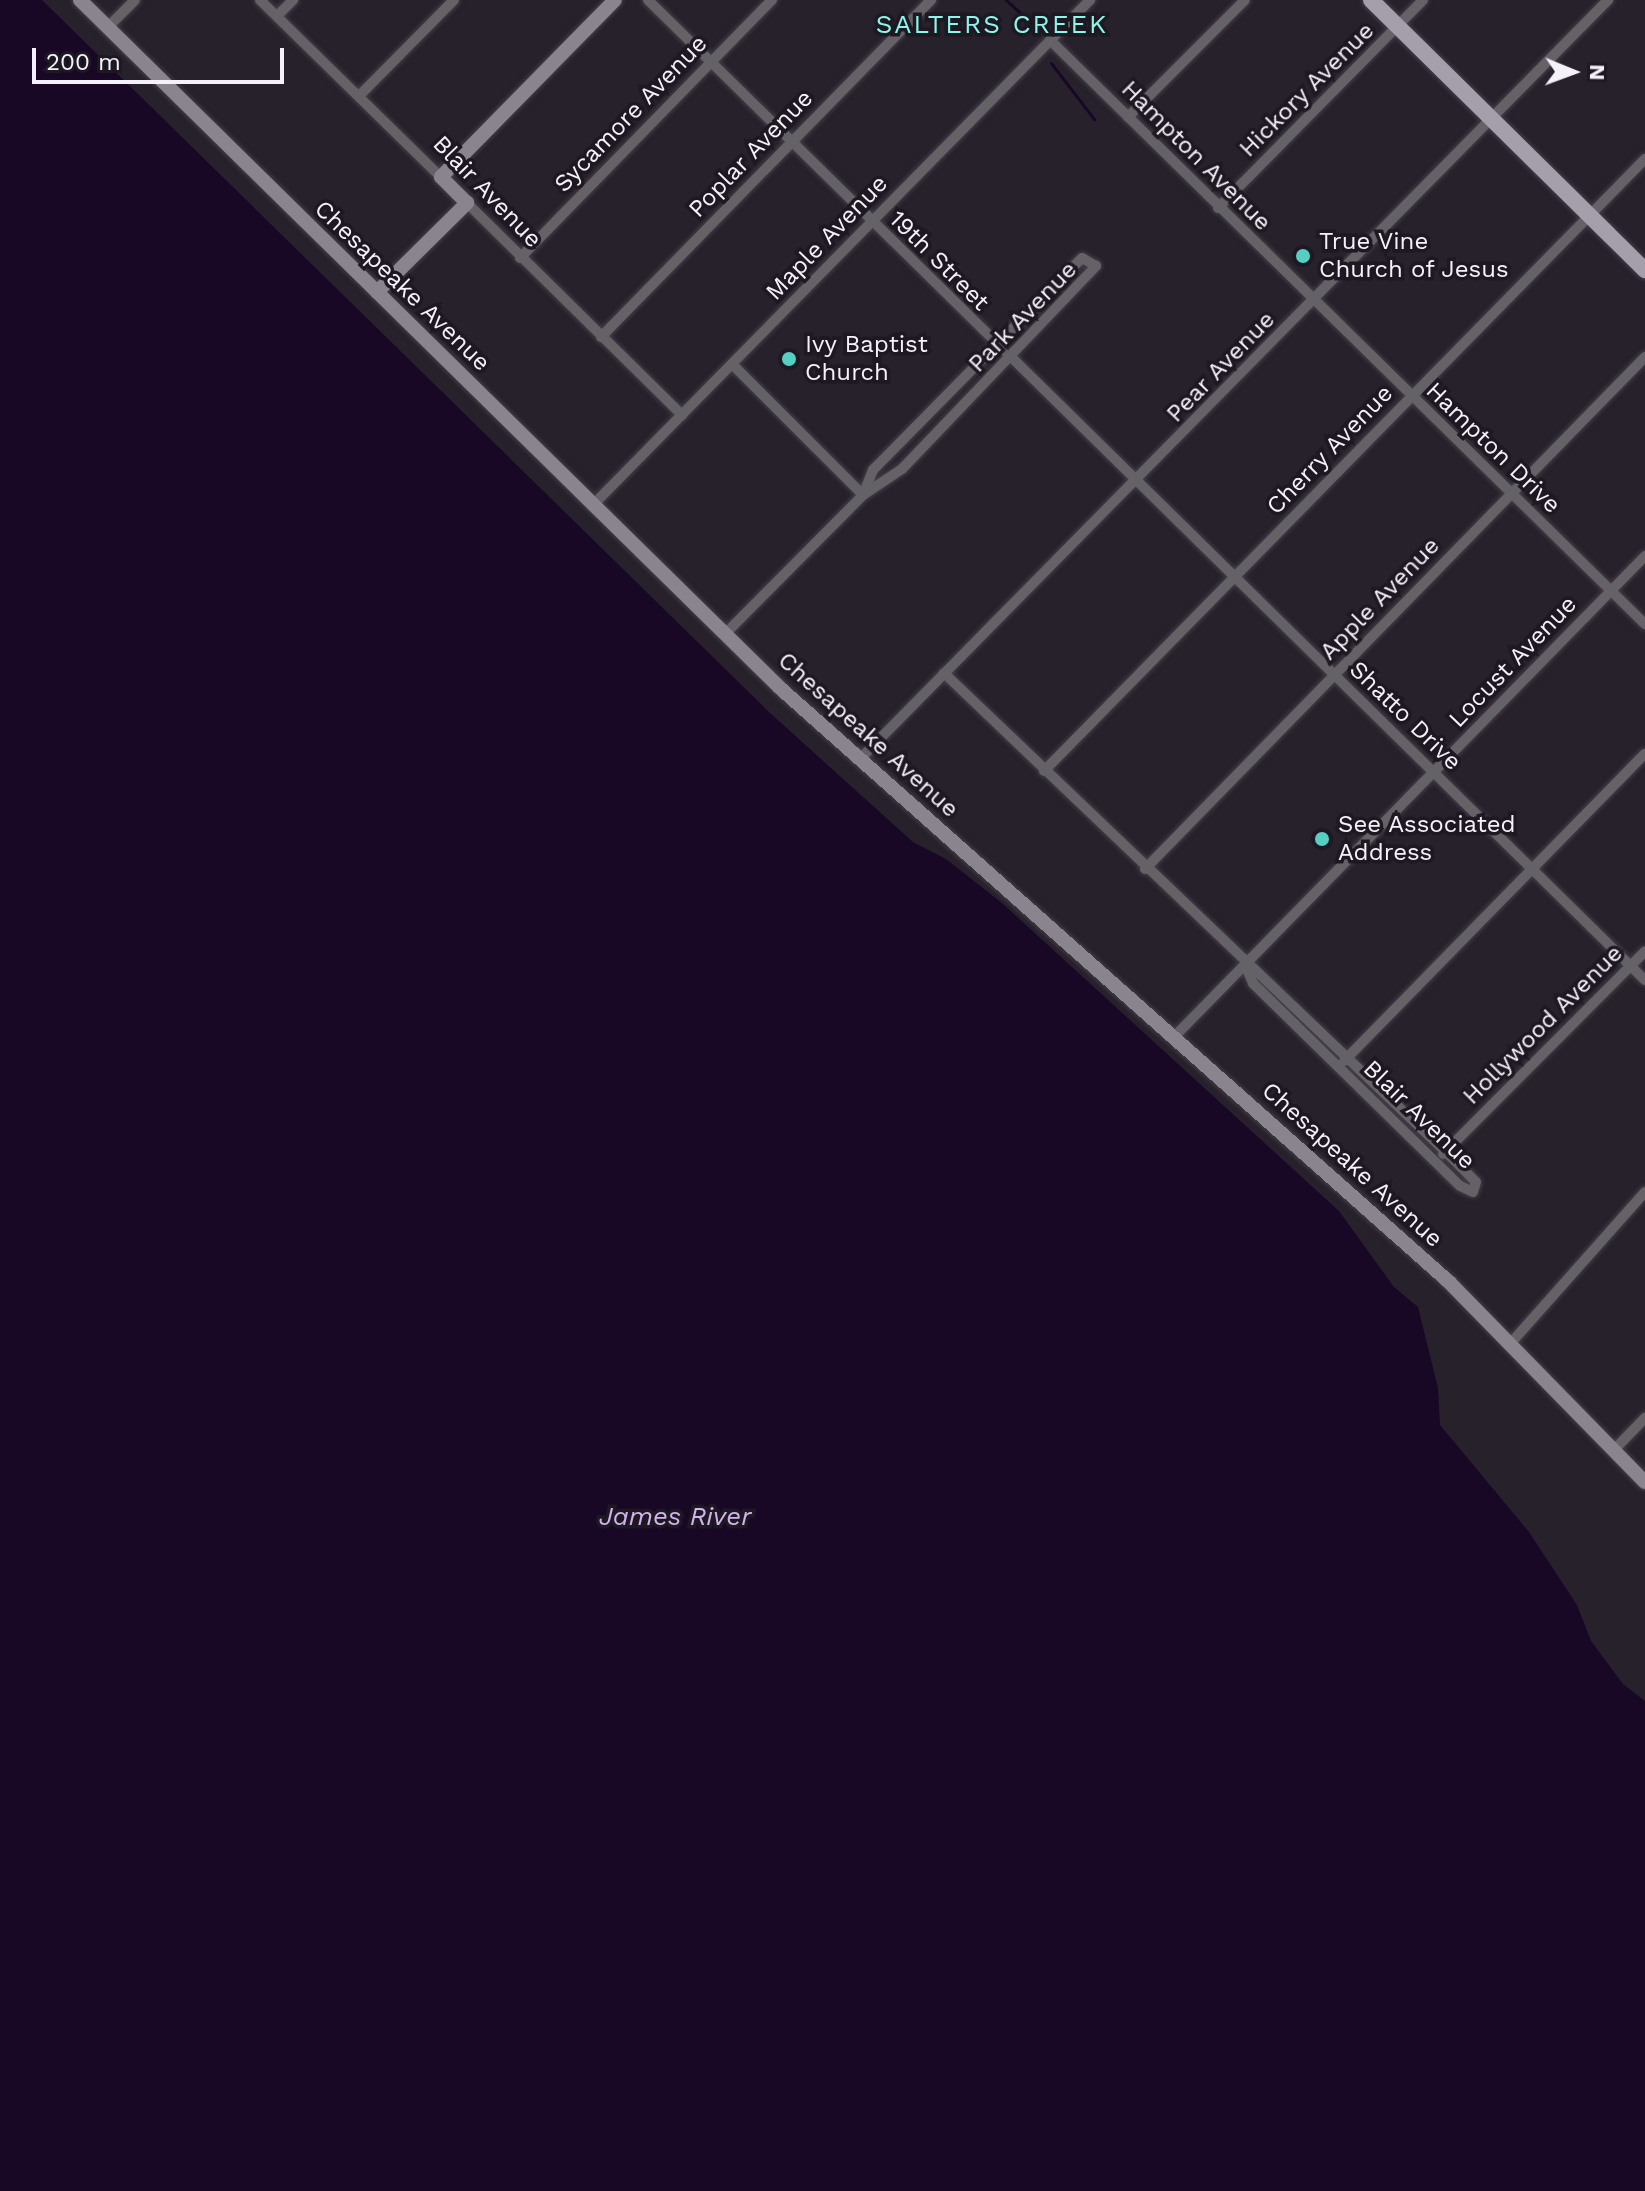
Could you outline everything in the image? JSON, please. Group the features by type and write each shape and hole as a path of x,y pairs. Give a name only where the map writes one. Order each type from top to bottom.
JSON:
{"main road":[{"name":"Chesapeake Avenue","path":"80,0 725,634 860,759 1449,1282 1645,1482"},
{"path":"441,177 615,0"},
{"path":"1371,0 1645,270"},
{"name":"Blair Avenue","path":"441,177 467,203"},
{"path":"377,292 467,203"}],"street":[{"path":"108,27 135,0"},
{"name":"Blair Avenue","path":"260,0 441,177"},
{"path":"277,16 293,0"},
{"path":"359,96 454,0"},
{"name":"19th Street","path":"648,0 1137,481"},
{"name":"Sycamore Avenue","path":"520,258 772,0"},
{"name":"Poplar Avenue","path":"601,337 931,0"},
{"name":"Maple Avenue","path":"593,505 1090,0"},
{"path":"1128,117 1245,0"},
{"name":"Hickory Avenue","path":"1218,208 1423,0"},
{"name":"Pear Avenue","path":"860,759 1608,0"},
{"name":"Hampton Avenue","path":"1050,40 1314,300"},
{"name":"Cherry Avenue","path":"1044,771 1645,159"},
{"name":"Blair Avenue","path":"467,203 682,415"},
{"name":"Park Avenue","path":"725,634 863,495 902,469 1096,266 1082,258 873,470 863,495"},
{"name":"Hampton Drive","path":"1314,300 1645,624"},
{"name":"Apple Avenue","path":"1145,869 1645,357"},
{"path":"732,364 863,495"},
{"path":"931,411 947,423"},
{"name":"Shatto Drive","path":"1137,481 1645,980"},
{"name":"Locust Avenue","path":"1175,1036 1645,556"},
{"name":"Blair Avenue","path":"944,673 1245,965 1263,974 1446,1152 1476,1182 1473,1192 1436,1162 1253,983 1245,965"},
{"path":"1338,1066 1645,754"},
{"name":"Hollywood Avenue","path":"1436,1162 1645,951"},
{"path":"1510,1344 1645,1192"},
{"path":"1614,1450 1645,1418"}],"water":[{"name":"James River","path":"0,0 42,0 770,713 913,842 946,859 1003,904 1339,1211 1394,1287 1418,1307 1438,1388 1440,1425 1529,1532 1577,1605 1591,1641 1623,1684 1645,1701 1645,2191 0,2191"}],"waterway":[{"path":"1006,0 1038,29"},
{"path":"1051,63 1094,119"}],"place":[{"name":"True Vine Church of Jesus","path":"1303,256"},
{"name":"Ivy Baptist Church","path":"789,359"},
{"name":"See Associated Address","path":"1322,839"}],"district":[{"name":"SALTERS CREEK","path":"992,25"}]}
